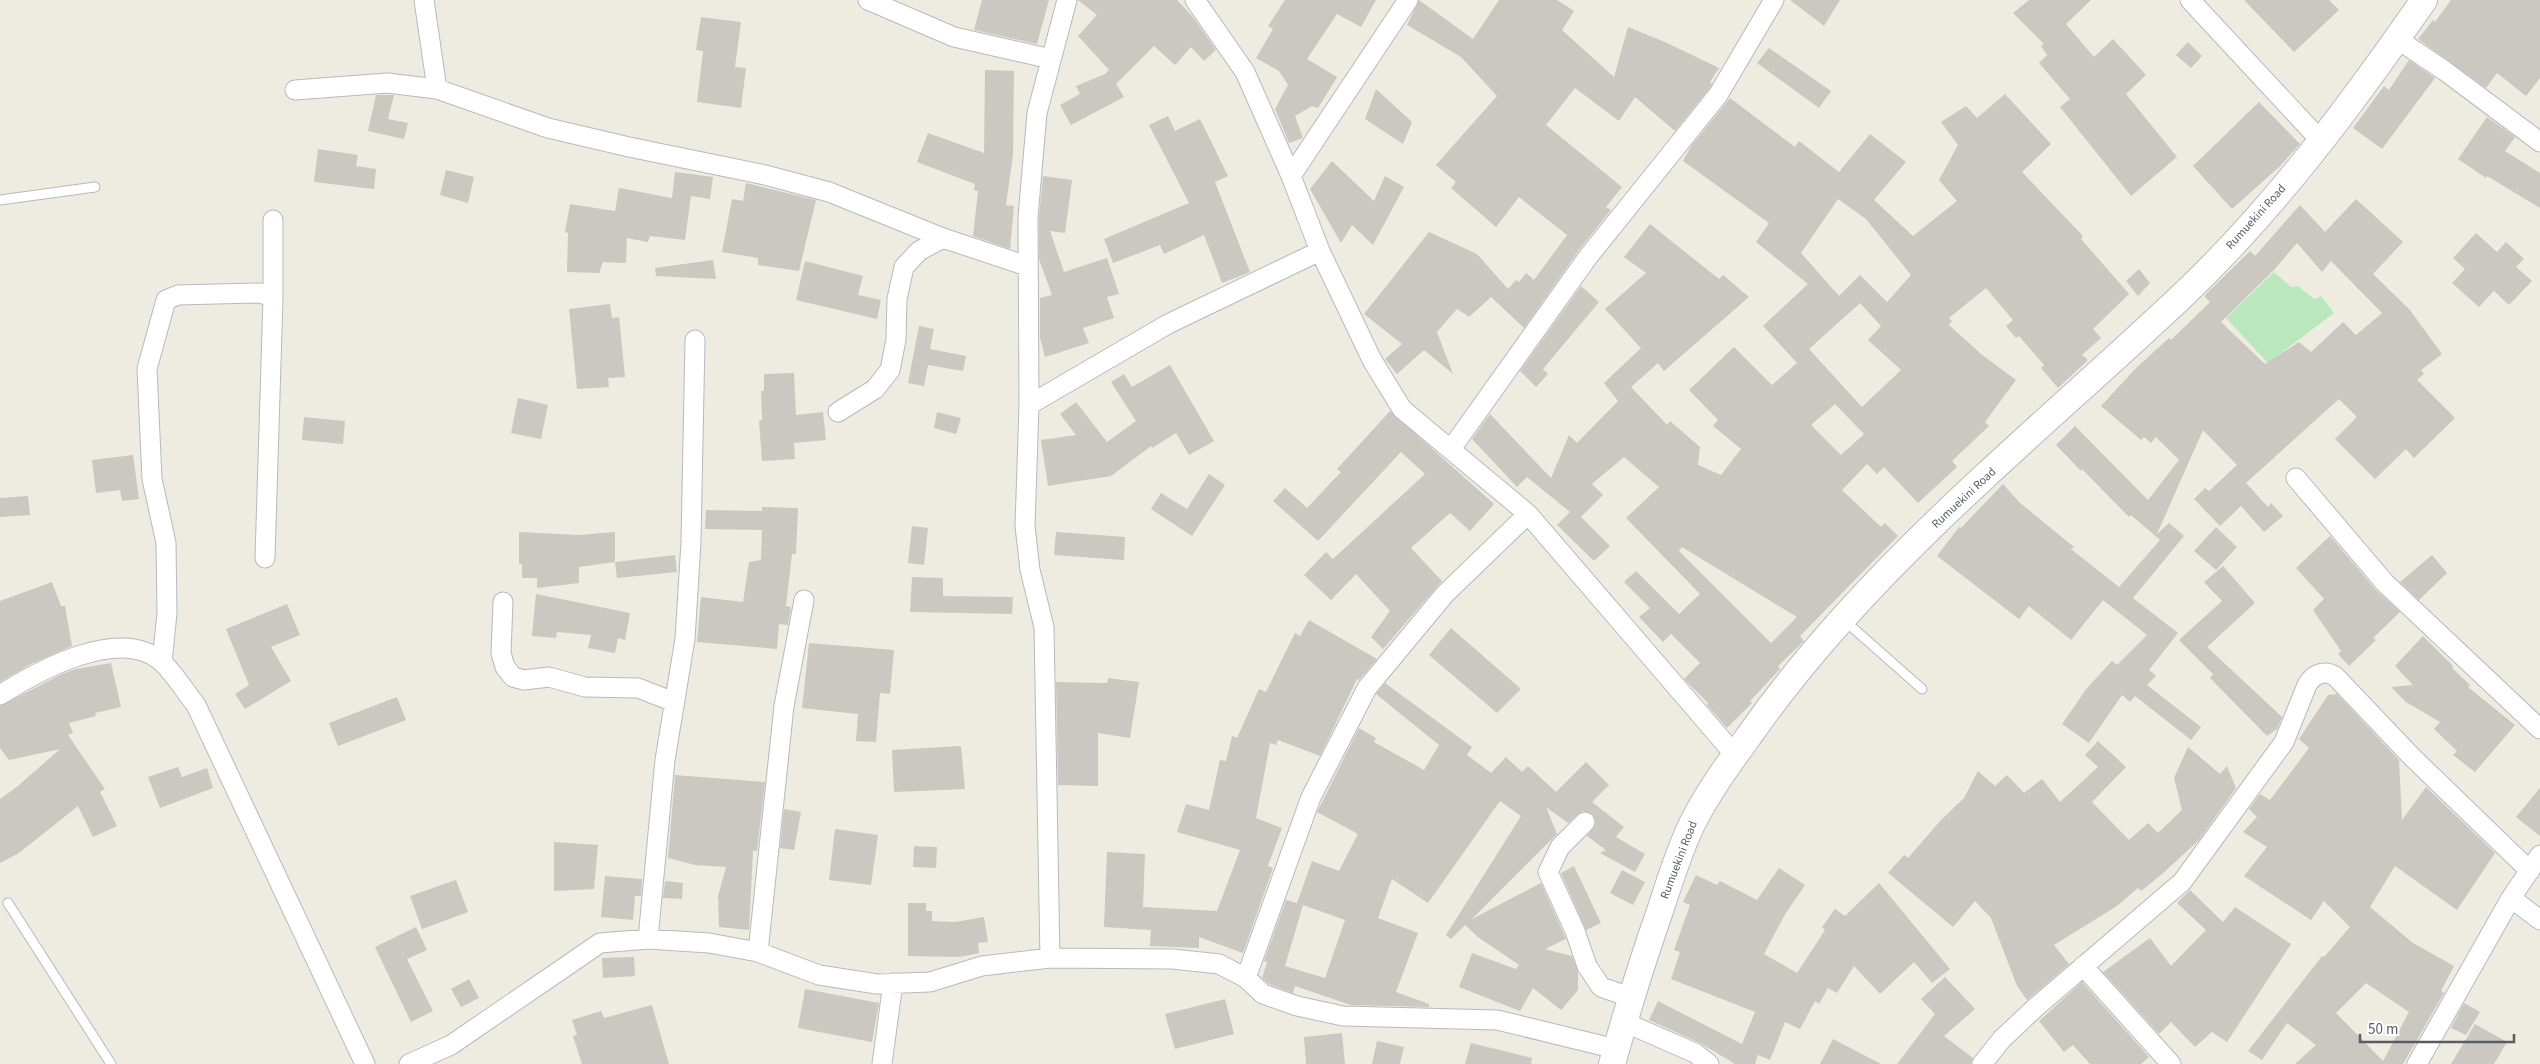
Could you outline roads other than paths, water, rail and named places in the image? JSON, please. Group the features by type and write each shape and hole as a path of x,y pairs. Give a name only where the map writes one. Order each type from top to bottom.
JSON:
{"street":[{"path":"424,0 436,88"},
{"path":"868,0 954,37 1052,59"},
{"path":"1050,958 1044,627 1030,570 1025,526 1029,405 1027,266 1028,217 1037,113 1067,0"},
{"path":"1291,176 1408,0"},
{"path":"1451,449 1588,257 1718,95 1774,0"},
{"path":"2190,0 2321,140"},
{"name":"Rumuekini Road","path":"1614,1057 1677,862 1692,824 1735,755 1784,686 1843,619 1941,518 2185,293 2278,195 2364,87 2424,0"},
{"path":"1197,1 1245,72 1291,176 1320,251 1372,360 1402,408 1528,514 1735,755"},
{"path":"2397,39 2446,72 2540,142"},
{"path":"295,90 387,83 436,88 548,128 629,147 766,175 830,192 943,238 1027,266"},
{"path":"265,558 274,298 273,220"},
{"path":"838,412 875,389 890,370 896,340 897,299 904,267 919,251 943,238"},
{"path":"1029,405 1168,324 1320,251"},
{"path":"162,662 166,613 166,543 152,479 147,369 166,300 178,295 261,294 274,298"},
{"path":"648,939 665,760 685,639 691,542 695,340"},
{"path":"2296,478 2385,583 2540,730"},
{"path":"1246,978 1311,797 1367,688 1445,594 1528,514"},
{"path":"758,952 784,706 804,600"},
{"path":"504,602 501,653 505,667 512,677 524,680 549,678 585,687 638,688 674,702"},
{"path":"0,695 28,678 68,658 107,649 138,650 162,662 196,705 365,1064"},
{"path":"1982,1064 2002,1039 2083,966 2182,882 2284,742 2312,678 2324,672 2335,676 2412,756 2530,871"},
{"path":"1585,822 1560,847 1548,872 1575,931 1587,966 1600,988 1632,998"},
{"path":"2418,1064 2511,898 2540,855"},
{"path":"2511,898 2540,920"},
{"path":"409,1064 451,1045 600,943 648,939 709,943 758,952 819,975 877,984 930,982 982,966 1050,958 1173,959 1219,964 1246,978 1263,994 1297,1006 1343,1016 1497,1020 1614,1057"},
{"path":"2083,966 2171,1064"},
{"path":"882,1064 892,984"},
{"path":"1624,1022 1695,1053 1709,1064"}],"lane":[{"path":"0,200 96,187"},
{"path":"1843,619 1922,689"},
{"path":"8,903 110,1064"}]}
